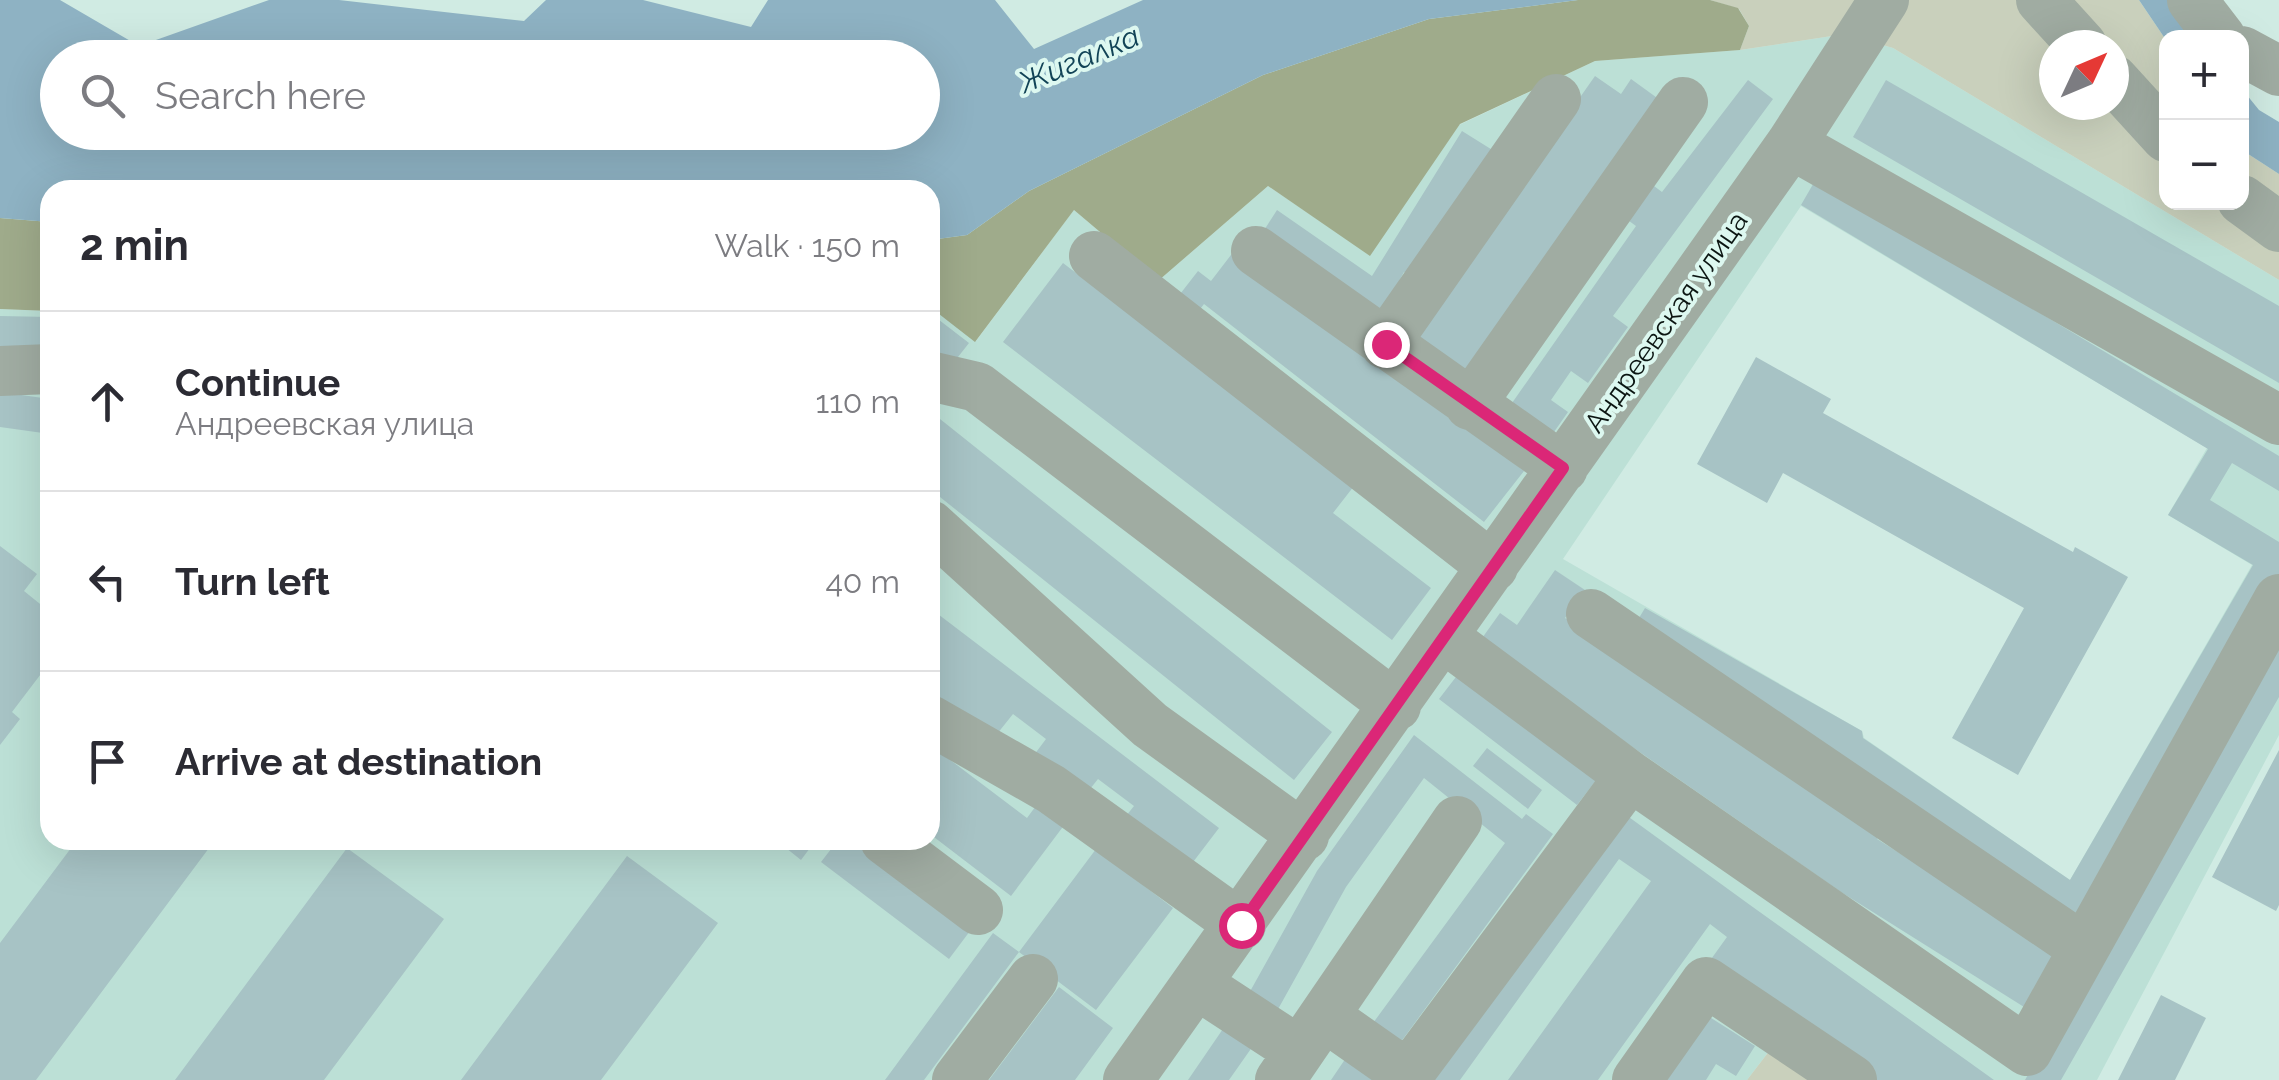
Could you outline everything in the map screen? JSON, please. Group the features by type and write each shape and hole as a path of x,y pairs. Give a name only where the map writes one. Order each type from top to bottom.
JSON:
{"street":[{"name":"Андреевская улица","path":"1128,1080 1791,144 1884,0"},
{"path":"2041,0 2068,30"},
{"path":"2192,0 2215,30"},
{"path":"2249,55 2279,71"},
{"path":"2129,96 2159,129"},
{"path":"1386,344 1556,99"},
{"path":"1470,405 1683,102"},
{"path":"1791,144 2279,420"},
{"path":"2249,205 2279,228"},
{"path":"1256,251 1563,468"},
{"path":"1094,256 1493,567"},
{"path":"0,371 40,370"},
{"path":"940,378 977,386 1396,706"},
{"path":"940,535 1150,725 1304,836"},
{"path":"1444,638 1630,776 2027,1051 2082,946 2279,599"},
{"path":"1591,614 2082,946"},
{"path":"940,729 1051,789 1241,925"},
{"path":"1198,985 1301,1049 1406,1078 1630,776"},
{"path":"1301,1049 1457,822"},
{"path":"898,850 978,910"},
{"path":"957,1080 1032,979"},
{"path":"1637,1080 1706,982 1852,1080"}],"shaded area":[{"path":"1578,0 1710,0 1738,8 1749,26 1740,50 1595,61 1460,124 1370,256 1268,186 1158,281 1074,210 975,342 940,315 940,239 967,235 1029,191 1263,75 1429,19"},
{"path":"1710,0 2139,0 2159,30 2159,208 1893,48 1845,34 1740,50 1749,26 1739,9"},
{"path":"1845,34 1893,48 2279,280 2279,735 2097,1080 1861,1080 1787,1028 1747,1080 0,1080 0,309 40,311 40,850 940,850 940,314 976,341 1074,210 1158,281 1268,186 1370,255 1459,125 1595,61 1740,50","holes":["1801,206 2207,448 2168,515 2252,565 2070,880 1864,738 1862,731 1563,559"]},
{"path":"2249,155 2279,174 2279,280 2163,210 2249,210"},
{"path":"0,218 40,221 40,311 0,309"},
{"path":"1787,1028 1861,1080 1747,1080"}],"water":[{"name":"Жигалка","path":"0,0 60,0 129,40 40,40 40,150 940,150 940,40 156,40 269,0 339,0 524,21 546,0 643,0 751,27 768,0 995,0 1034,49 1143,0 1578,0 1429,19 1263,75 1029,191 967,235 940,239 940,180 40,180 40,221 0,218"},
{"path":"2139,0 2171,0 2193,30 2159,30"},
{"path":"2249,98 2259,110 2279,122 2279,174 2249,155"}],"building":[{"path":"1595,76 1621,94 1631,79 1660,100 1460,384 1409,341"},
{"path":"1748,80 1773,99 1613,316 1628,327 1588,383 1571,371 1551,400 1568,412 1547,442 1505,413 1636,226 1625,218 1650,183 1662,192"},
{"path":"1886,80 2279,306 2279,383 1853,137"},
{"path":"1462,131 1494,151 1415,279 1404,272 1379,317 1261,235 1277,210 1372,276"},
{"path":"1816,179 2279,456 2279,491 2232,463 2210,500 2279,542 2279,578 2080,922 1633,628 1645,608 1862,731 1863,738 2070,880 2253,565 2168,515 2208,449 1801,205"},
{"path":"1234,251 1524,471 1484,522 1204,304 1197,313 1177,298 1198,271 1211,281"},
{"path":"1063,263 1354,486 1333,513 1431,588 1392,640 1003,342"},
{"path":"0,316 40,317 40,349 0,349"},
{"path":"940,321 969,343 947,371 940,366"},
{"path":"1756,357 1831,399 1823,413 2073,552 2075,547 2128,577 2018,775 1952,738 2024,608 1783,473 1767,503 1697,464"},
{"path":"0,392 40,398 40,433 0,427"},
{"path":"940,419 1332,732 1294,780 940,497"},
{"path":"0,546 37,574 24,591 40,604 40,675 12,712 20,719 0,745"},
{"path":"1555,570 1585,590 1565,618 1879,836 1877,839 2066,958 2032,1012 1841,892 1480,641 1500,613 1517,625"},
{"path":"940,616 1219,828 1187,870 1122,821 1134,806 1098,779 1086,794 1034,755 1046,739 1013,714 993,739 940,699"},
{"path":"2279,633 2279,697 2061,1080 2025,1080"},
{"path":"1459,673 1597,779 1577,805 1439,699"},
{"path":"1414,735 1522,819 1526,814 1553,834 1392,1054 1365,1034 1505,843 1424,778 1346,887 1272,1020 1243,1004 1317,871"},
{"path":"1487,748 1542,790 1528,809 1473,766"},
{"path":"2279,750 2279,905 2276,911 2212,877"},
{"path":"940,754 1027,818 1041,799 1068,820 1011,896 940,842"},
{"path":"1615,807 1994,1080 1873,1080 1709,962 1727,937 1710,924 1598,1080 1508,1080 1651,881 1619,859 1460,1080 1418,1080"},
{"path":"1096,849 1173,908 1096,1010 1019,952"},
{"path":"70,850 208,850 36,1080 0,1080 0,943"},
{"path":"346,850 444,919 324,1080 175,1080"},
{"path":"788,850 808,850 801,860"},
{"path":"830,850 864,850 970,931 949,959 821,862"},
{"path":"627,856 718,923 601,1080 461,1080"},
{"path":"993,933 1019,952 924,1080 885,1080"},
{"path":"1059,987 1113,1028 1075,1080 989,1080"},
{"path":"2161,995 2206,1018 2175,1080 2118,1080"},
{"path":"1708,1016 1755,1046 1736,1076 1716,1064 1706,1080 1667,1080"},
{"path":"1227,1023 1255,1043 1229,1080 1188,1080"},
{"path":"1352,1049 1375,1080 1331,1080"}],"route":[{"path":"1241,925 1563,468 1386,344"}]}
